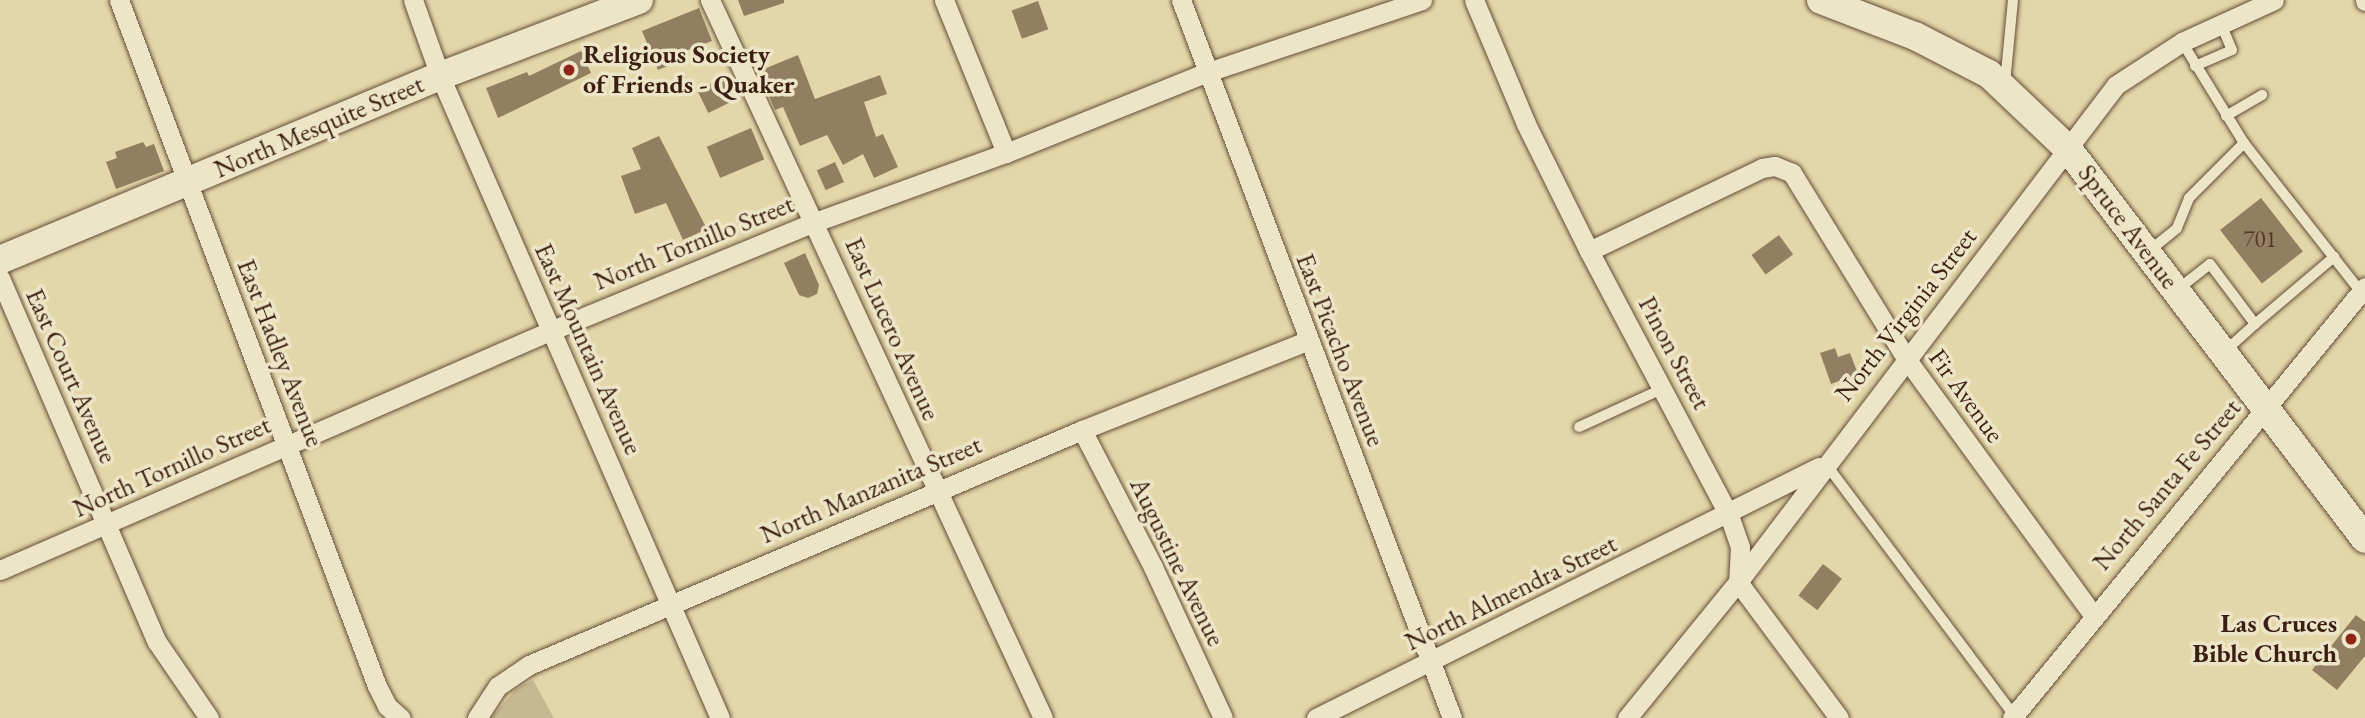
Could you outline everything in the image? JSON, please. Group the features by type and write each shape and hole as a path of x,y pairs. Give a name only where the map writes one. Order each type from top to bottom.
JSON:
{"main road":[{"name":"North Mesquite Street","path":"0,260 440,76 639,0"},
{"name":"Spruce Avenue","path":"1821,0 1915,36 1989,74 2068,149 2365,539"}],"street":[{"name":"East Hadley Avenue","path":"119,0 377,686 387,706 401,718"},
{"name":"East Mountain Avenue","path":"413,0 440,76 720,718"},
{"name":"East Lucero Avenue","path":"710,0 815,222 935,491 1043,718"},
{"path":"944,0 1006,153"},
{"name":"East Picacho Avenue","path":"1181,0 1307,341 1452,718"},
{"name":"North Tornillo Street","path":"0,570 550,331 815,222 1006,153 1208,72 1422,0"},
{"name":"Pinon Street","path":"1474,0 1526,124 1589,251 1665,388 1730,515 1740,547 1738,582"},
{"name":"North Virginia Street","path":"1627,718 1738,582 1825,463 2116,85 2182,42 2274,0"},
{"name":"Fir Avenue","path":"1589,251 1762,168 1784,168 1800,181 1905,358 2093,615"},
{"name":"East Court Avenue","path":"0,278 157,642 209,718"},
{"name":"North Santa Fe Street","path":"2013,717 2093,615 2363,289"},
{"name":"North Manzanita Street","path":"477,718 511,675 935,491 1307,341"},
{"name":"Augustine Avenue","path":"1082,430 1153,567 1223,718"},
{"name":"North Almendra Street","path":"1316,718 1730,515 1825,463"},
{"path":"1738,582 1839,718"}],"lane":[{"path":"2004,88 2013,0"},
{"path":"2195,66 2232,50 2221,24"},
{"path":"2182,42 2244,143 2334,257 2363,289"},
{"path":"2227,116 2262,95"},
{"path":"2147,252 2177,228 2189,198 2244,143"},
{"path":"2223,353 2334,257"},
{"path":"2176,291 2210,264 2255,324"},
{"path":"1579,427 1665,388"},
{"path":"1825,463 2013,717"}],"shaded area":[{"path":"533,680 554,718 491,718 516,689"}],"building":[{"path":"738,0 784,0 784,3 744,16"},
{"path":"1038,1 1048,29 1022,39 1012,11"},
{"path":"699,8 712,41 680,53 683,60 658,70 642,31"},
{"path":"581,51 591,73 498,118 486,88 527,72 529,76"},
{"path":"798,55 815,99 880,75 887,94 864,102 876,137 883,134 898,167 874,178 863,154 843,165 827,135 800,146 783,107 775,110 759,71"},
{"path":"727,76 738,98 708,113 697,90"},
{"path":"751,128 764,159 720,178 707,147"},
{"path":"659,136 707,229 683,240 666,203 635,214 621,176 641,169 632,148"},
{"path":"143,142 146,147 154,144 164,171 116,189 106,162 117,158 115,152"},
{"path":"835,162 844,182 826,190 817,170"},
{"path":"2261,198 2303,252 2262,284 2220,230"},
{"path":"1779,235 1793,254 1766,274 1751,255"},
{"path":"805,253 819,285 817,294 808,298 799,295 784,263"},
{"path":"1835,348 1838,357 1850,353 1858,374 1831,384 1820,353"},
{"path":"1823,564 1842,579 1817,610 1798,596"},
{"name":"Las Cruces Bible Church","path":"2356,615 2365,622 2365,656 2337,690 2312,670"}],"place":[{"name":"Religious Society of Friends - Quaker","path":"569,70"},
{"name":"Las Cruces Bible Church","path":"2351,639"}]}
